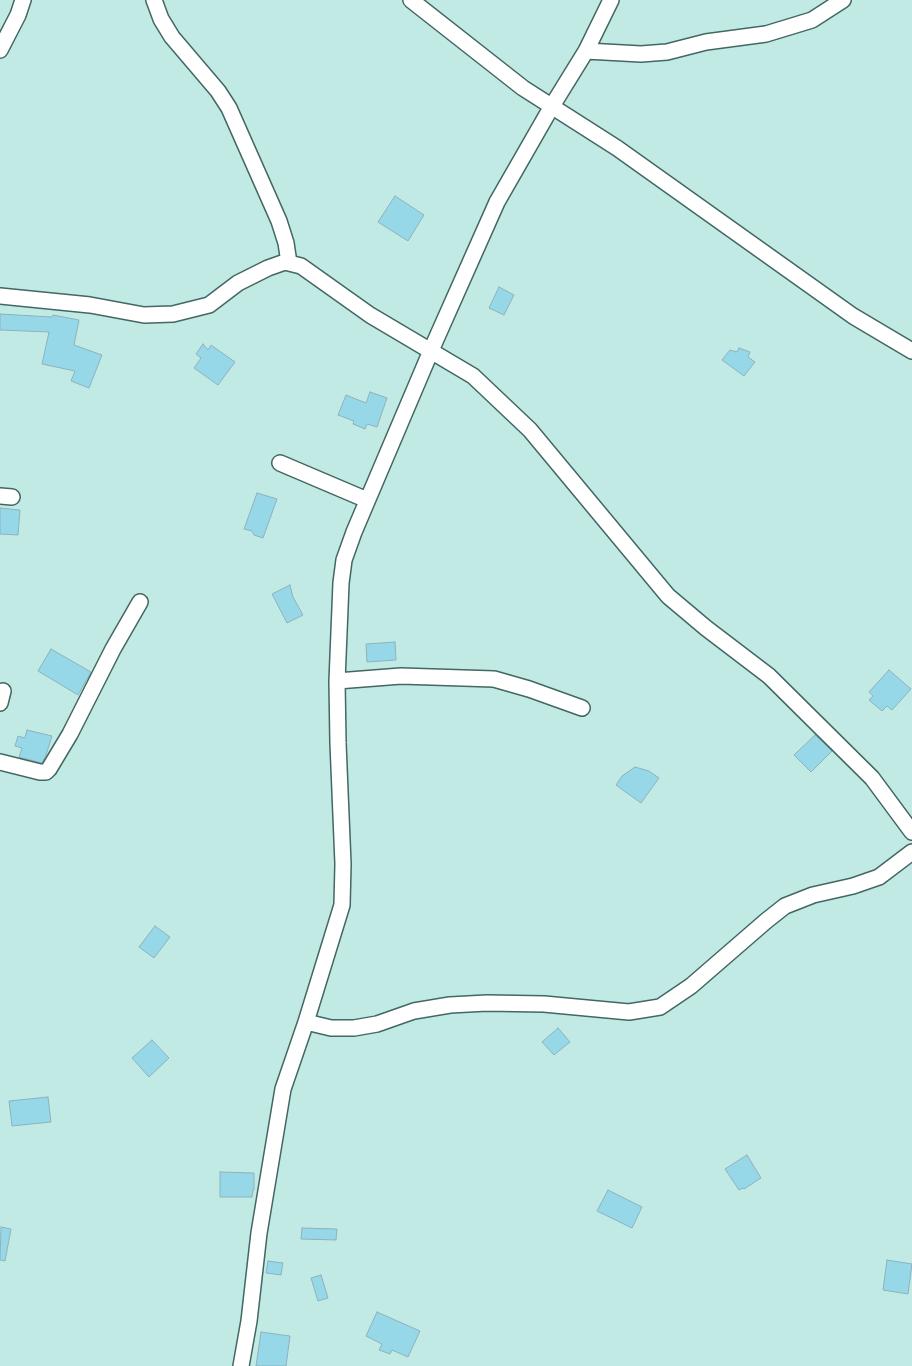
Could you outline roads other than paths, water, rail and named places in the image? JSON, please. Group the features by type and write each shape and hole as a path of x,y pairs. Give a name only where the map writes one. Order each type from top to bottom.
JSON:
{"street":[{"path":"0,50 18,15 23,0"},
{"path":"154,0 161,19 172,36 218,91 229,108 279,221 286,243 289,263"},
{"path":"410,0 524,88 662,180 853,316 912,351"},
{"path":"241,1366 249,1321 259,1232 283,1090 342,905 343,864 337,681 341,583 344,560 367,500 431,350 497,202 586,51 611,0"},
{"path":"586,51 640,54 667,52 706,42 766,34 812,20 843,0"},
{"path":"0,296 90,305 144,315 173,314 209,306 238,283 268,268 285,262 301,266 370,315 473,376 530,430 668,596 769,676 872,778 912,832"},
{"path":"280,463 367,500"},
{"path":"0,762 40,772 46,772 49,769 70,734 113,649 140,602"},
{"path":"337,681 401,676 494,679 582,708"},
{"path":"306,1022 331,1028 354,1028 377,1024 414,1011 450,1005 487,1003 544,1004 629,1012 660,1008 691,986 785,906 813,894 852,886 879,877 912,852"}]}
